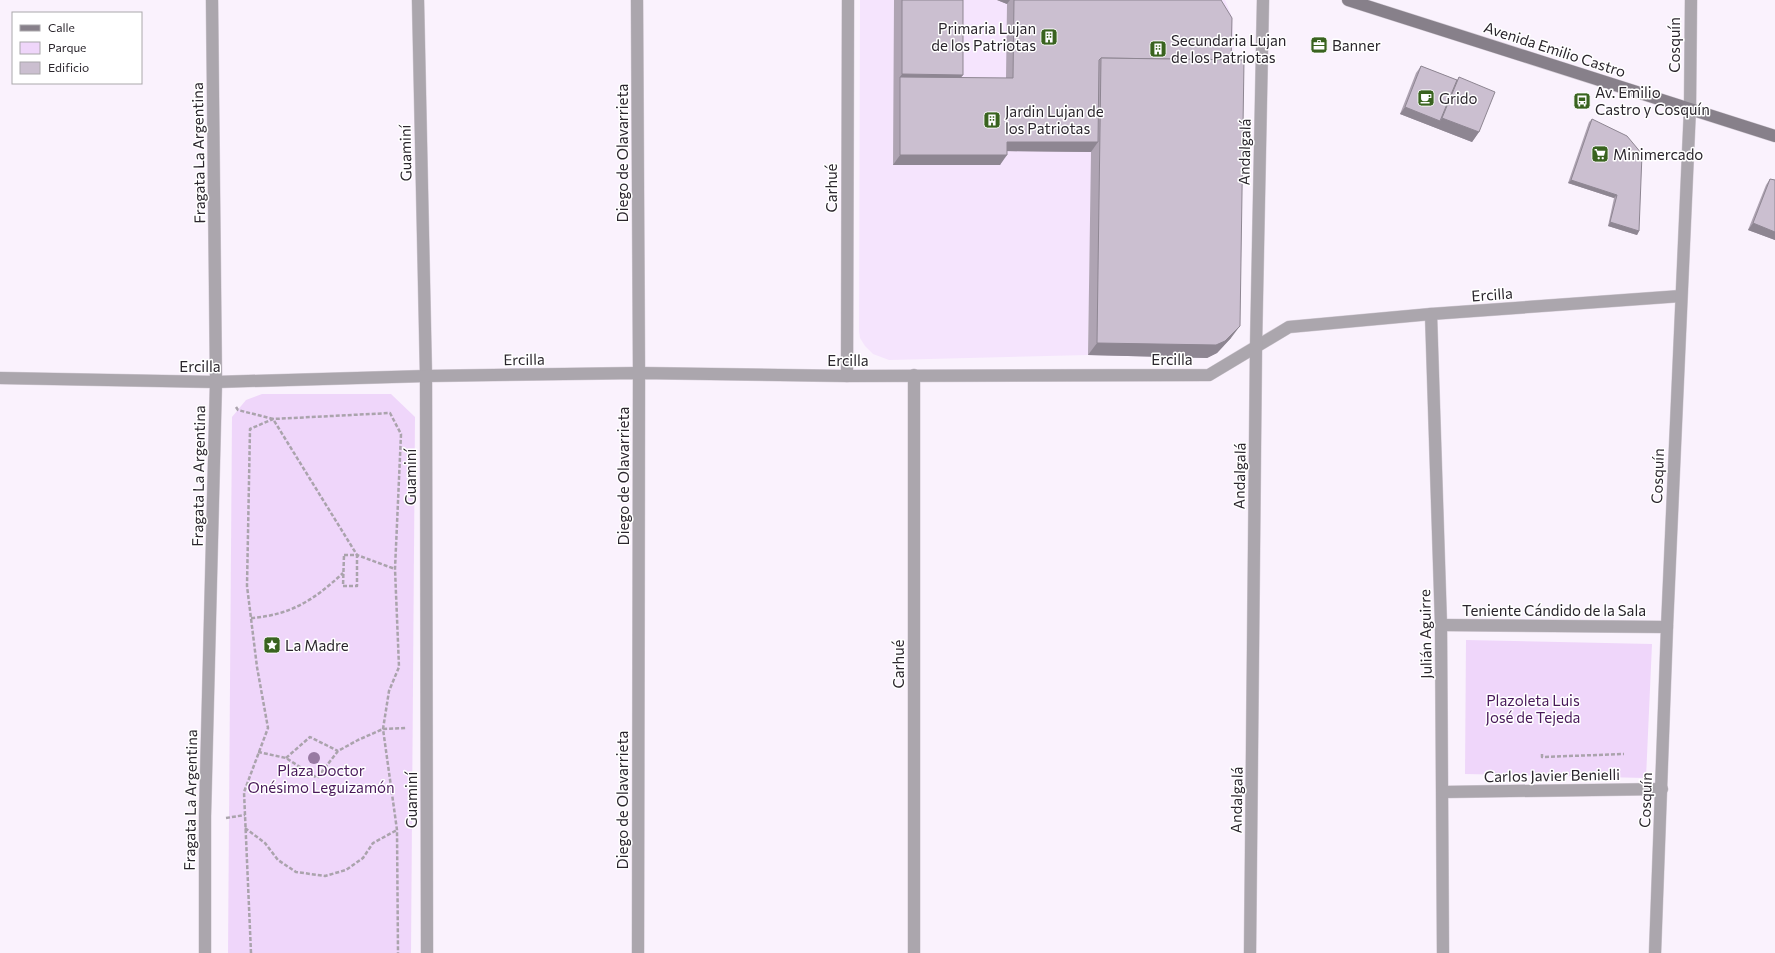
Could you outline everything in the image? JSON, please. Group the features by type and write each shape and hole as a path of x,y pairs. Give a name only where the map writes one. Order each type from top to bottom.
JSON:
{"main road":[{"name":"Avenida Emilio Castro","path":"1348,0 1775,136"}],"street":[{"name":"Fragata La Argentina","path":"205,953 205,808 216,382 212,0"},
{"name":"Guaminí","path":"418,0 426,376 427,953"},
{"name":"Diego de Olavarrieta","path":"637,0 639,373 638,953"},
{"name":"Carhué","path":"847,376 848,0"},
{"name":"Andalgalá","path":"1250,953 1256,347 1263,0"},
{"name":"Cosquín","path":"1655,953 1667,626 1690,108 1691,0"},
{"name":"Ercilla","path":"0,378 216,382 426,376 639,373 847,376 1209,375 1289,327 1431,314 1681,296"},
{"name":"Julián Aguirre","path":"1431,314 1441,626 1443,953"},
{"name":"Carhué","path":"914,375 914,953"},
{"name":"Teniente Cándido de la Sala","path":"1441,626 1667,626"},
{"name":"Carlos Javier Benielli","path":"1443,792 1662,789"}],"path":[{"path":"216,382 238,410 273,419 390,413 401,434 395,569 399,667 389,691 383,729 397,830 398,953"},
{"path":"273,419 357,555 357,586 343,586 344,554 357,555 395,569"},
{"path":"251,953 244,792 268,728 257,667 247,586 250,429 273,419"},
{"path":"251,618 270,617 301,605 315,598 343,573"},
{"path":"258,752 286,758 317,778 338,751 383,729 413,728 427,730"},
{"path":"286,758 310,737 338,751"},
{"path":"1542,754 1542,757 1624,754"},
{"path":"245,828 265,843 278,860 296,872 325,876 346,870 363,858 373,843 397,830"}],"shaded area":[{"path":"860,0 1225,0 1232,17 1235,73 1093,70 1088,355 889,360 873,354 865,346 860,338 859,331"}],"green space":[{"name":"Plaza Doctor Onésimo Leguizamón","path":"262,394 391,394 415,417 411,953 228,953 232,417 246,400"},
{"name":"Plazoleta Luis José de Tejeda","path":"1466,640 1652,644 1646,778 1465,774"}],"building":[{"path":"902,0 963,0 963,75 902,74"},
{"path":"1014,0 1221,0 1232,18 1231,60 1101,58 1099,60 1098,142 1007,142 1007,155 900,155 900,77 1013,78"},
{"path":"1101,58 1244,60 1240,326 1225,341 1216,345 1097,343"},
{"path":"1421,66 1457,80 1440,121 1405,107"},
{"path":"1459,77 1495,92 1479,132 1442,118"},
{"path":"1592,119 1627,136 1642,154 1639,231 1610,222 1617,195 1571,180"},
{"path":"1770,179 1775,180 1775,232 1753,223"}],"place":[{"name":"Primaria Lujan de los Patriotas","path":"1049,37"},
{"name":"Banner","path":"1319,45"},
{"name":"Secundaria Lujan de los Patriotas","path":"1158,49"},
{"name":"Grido","path":"1426,98"},
{"name":"Av. Emilio Castro y Cosquín","path":"1582,101"},
{"name":"Jardin Lujan de los Patriotas","path":"992,120"},
{"name":"Minimercado","path":"1600,154"},
{"name":"La Madre","path":"272,645"}]}
